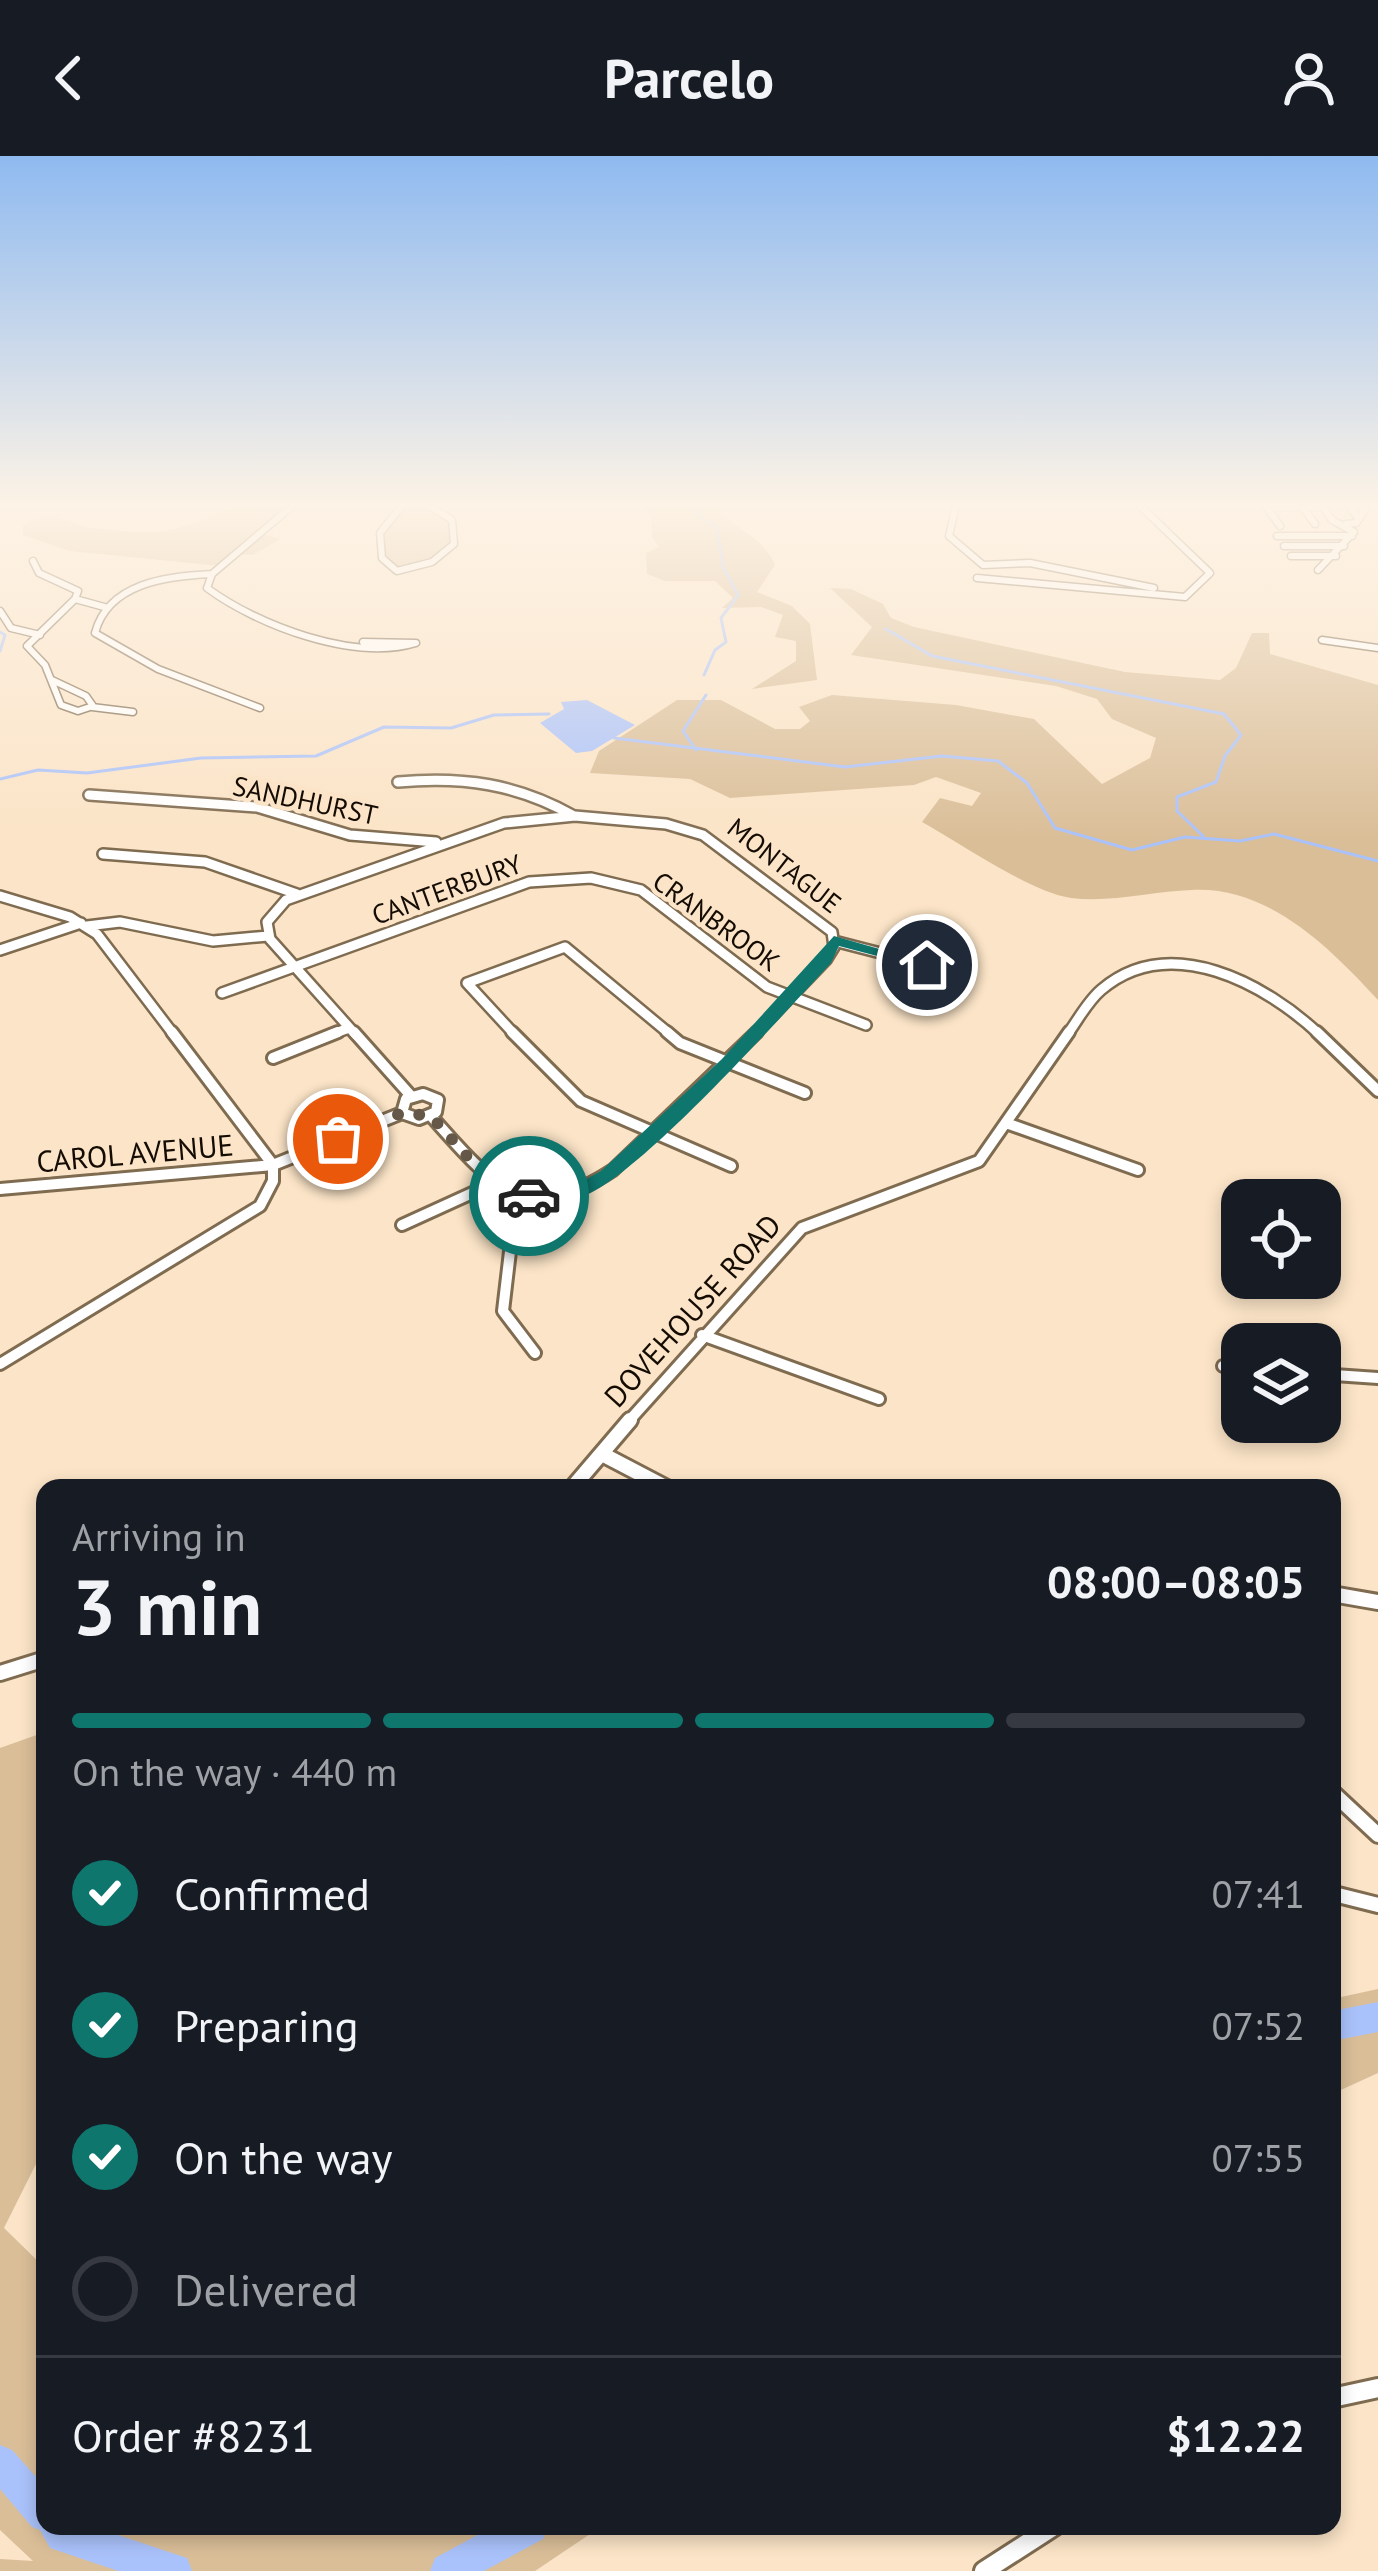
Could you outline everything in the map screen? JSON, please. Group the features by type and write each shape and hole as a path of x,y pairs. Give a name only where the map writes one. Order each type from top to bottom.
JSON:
{"street":[{"path":"2,614 11,628 41,635"},
{"path":"61,614 27,646 45,659 63,706 133,712"},
{"path":"103,614 96,635 164,676 204,687 230,703 260,708"},
{"path":"248,614 392,650 416,643 405,639 363,642"},
{"path":"1322,640 1378,648"},
{"path":"52,680 86,696 94,703 92,707"},
{"path":"398,782 488,779 526,790 575,816"},
{"name":"SANDHURST","path":"89,795 257,807 350,835 441,843"},
{"name":"MONTAGUE","path":"297,894 526,818 575,816 666,824 703,835 822,920 834,941 826,960 727,1063 595,1184 566,1195 533,1197 492,1184"},
{"path":"103,854 205,862 297,894"},
{"name":"CANTERBURY","path":"222,993 536,880 617,882"},
{"name":"CRANBROOK","path":"617,882 644,892 747,975 789,998 866,1024"},
{"path":"268,936 274,911 297,894"},
{"path":"0,896 84,924 273,1165 273,1181 260,1206 0,1364"},
{"path":"0,950 84,924 120,922 223,942 268,936"},
{"path":"268,936 411,1096 438,1100 431,1116"},
{"path":"834,941 927,965"},
{"path":"731,1166 581,1101 467,983 566,947 680,1043 805,1093"},
{"name":"DOVEHOUSE ROAD","path":"580,1479 702,1335 802,1228 975,1163 1098,992 1130,974 1163,967 1217,970 1274,992 1378,1091"},
{"path":"273,1058 349,1028"},
{"path":"402,1226 492,1184 431,1116 402,1113 402,1102 411,1096"},
{"name":"CAROL AVENUE","path":"0,1189 273,1165 402,1113"},
{"path":"1006,1123 1138,1170"},
{"path":"533,1197 511,1243 502,1311 536,1353"},
{"path":"702,1335 879,1399"},
{"path":"1341,1375 1378,1378"},
{"path":"602,1454 650,1479"},
{"path":"1341,1596 1378,1602"},
{"path":"0,1673 36,1662"},
{"path":"1341,1800 1378,1835"},
{"path":"1341,1896 1378,1905"},
{"path":"1341,2396 1378,2388"},
{"path":"984,2571 1040,2535"}],"shaded area":[{"path":"779,614 800,614 810,624 817,680 752,689 796,661 796,641 775,637 783,615"},
{"path":"858,614 889,614 914,627 1125,672 1220,680 1236,668 1252,633 1269,633 1270,654 1378,685 1378,1000 1318,941 1247,898 1192,890 1071,898 1016,877 922,822 940,798 972,806 981,793 936,777 914,785 730,798 690,779 590,773 599,751 677,700 721,700 775,729 800,729 810,721 799,707 832,695 956,705 1034,719 1102,784 1150,758 1156,738 1112,719 1097,699 1056,686 851,655 872,627"},
{"path":"36,1735 36,2164 4,2228 36,2259 36,2535 589,2535 535,2571 0,2571 0,2559 33,2561 0,2530 0,1748"},
{"path":"1378,1989 1378,2073 1341,2090 1341,1997"}],"water":[{"path":"587,700 635,725 592,751 576,753 540,723 564,709 561,702"}],"waterway":[{"path":"704,675 715,650 726,642 724,614"},
{"path":"886,629 932,656 1224,714 1241,735 1225,756 1216,782 1177,797 1177,811 1203,836"},
{"path":"0,632 5,635 0,651"},
{"path":"695,748 683,731 706,695"},
{"path":"0,779 38,770 87,773 201,758 316,756 384,727 451,728 494,715 549,714"},
{"path":"614,738 695,748"},
{"path":"695,748 845,767 942,756 998,761 1027,783 1055,828 1132,850 1185,837 1240,841 1274,834 1378,861"},
{"path":"1341,2024 1378,2017"},
{"path":"0,2462 36,2504"},
{"path":"63,2535 174,2571"},
{"path":"448,2571 514,2535"}],"way so far":[{"path":"338,1139 402,1113 418,1119 431,1116 492,1184 529,1196"}],"route":[{"path":"529,1196 575,1192 607,1175 727,1063 826,960 834,941 864,944 927,965"}]}
